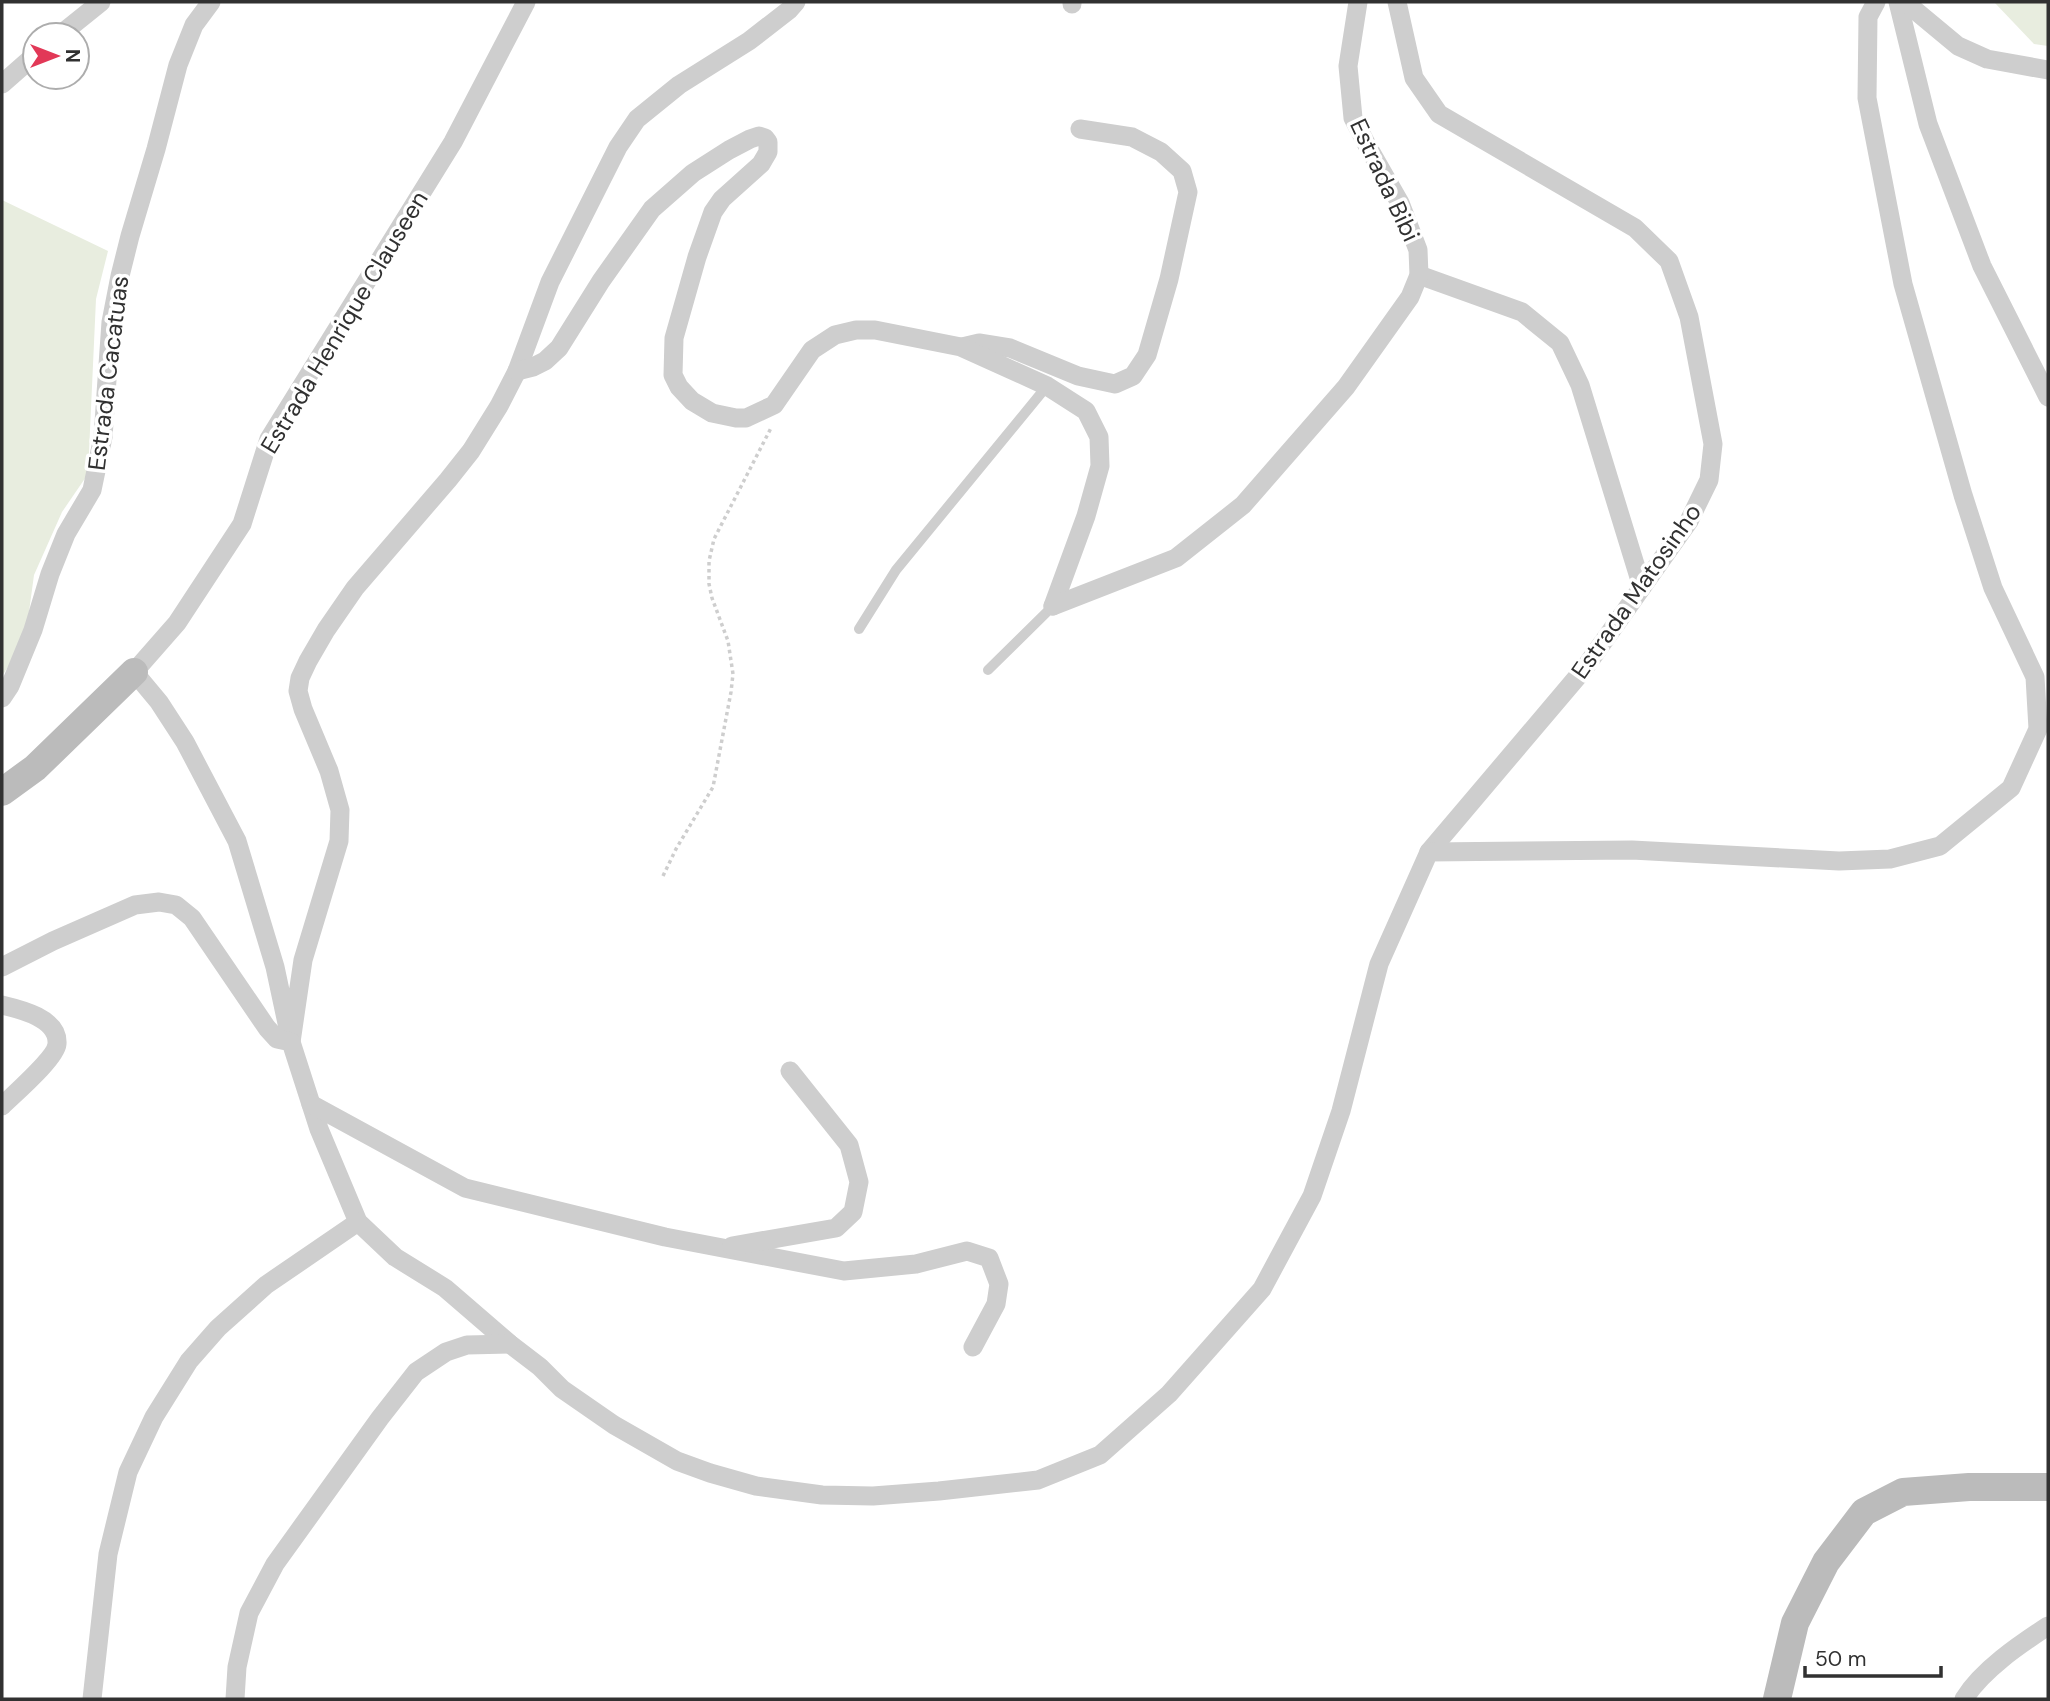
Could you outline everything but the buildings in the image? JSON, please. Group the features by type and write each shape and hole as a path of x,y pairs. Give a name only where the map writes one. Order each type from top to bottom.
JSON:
{"street":[{"path":"77,21 101,2"},
{"name":"Estrada Cacatuas","path":"2,698 10,686 33,630 50,574 66,534 92,490 103,437 111,322 120,276 178,65 194,25 211,2"},
{"name":"Estrada Henrique Clauseen","path":"134,672 177,623 242,524 269,439 453,142 526,2"},
{"path":"291,1042 303,960 339,841 340,810 329,771 303,709 298,691 300,678 326,630 355,588 471,451 499,406 517,371 550,282 618,147 637,119 679,85 749,41 796,2"},
{"name":"Estrada Bibi","path":"1358,2 1348,65 1353,118 1400,203 1418,250 1419,275"},
{"name":"Estrada Matosinho","path":"358,1222 395,1257 445,1288 540,1367 562,1389 614,1425 677,1461 709,1473 756,1486 821,1495 873,1496 939,1492 1038,1480 1100,1454 1169,1394 1262,1289 1311,1196 1341,1111 1379,964 1429,852 1584,669 1689,521 1709,480 1713,444 1689,317 1669,261 1635,228 1439,114 1414,78 1397,2"},
{"path":"1429,852 1632,850 1839,861 1890,859 1940,846 2011,788 2038,729 2035,677 1993,588 1963,495 1903,284 1867,98 1868,17 1876,2"},
{"path":"1898,2 1928,124 1982,266 2048,397"},
{"path":"1905,2 1958,47 1987,58 2048,70"},
{"path":"2,84 21,67"},
{"path":"961,347 979,343 1010,348 1078,376 1115,383 1133,376 1147,355 1169,279 1188,192 1182,171 1161,152 1132,137 1080,129"},
{"path":"517,371 545,361 559,348 601,281 652,209 693,173 729,150 750,139 759,136 765,138 768,152 761,164 739,182 713,212 697,257 674,338 673,375 678,387 692,401 712,413 746,418 774,405 812,350 835,335 856,330 875,330 961,347 1047,386 1086,411 1099,437 1100,466 1086,516 1053,606"},
{"path":"1053,606 1176,558 1243,505 1346,387 1410,297 1419,275 1522,312 1560,343 1580,385 1642,587"},
{"path":"2,792 35,768 134,672 186,741 237,841 275,967 291,1042 334,1170 358,1222 267,1285 218,1328 189,1361 154,1417 128,1472 108,1554 92,1699"},
{"path":"2,967 135,905 159,902 176,905 192,918 267,1028 277,1038 291,1042"},
{"path":"2,1005 26,1010 40,1018 55,1034 57,1044 51,1056 2,1106"},
{"path":"721,1248 836,1228 853,1212 859,1182 849,1146 790,1071"},
{"path":"311,1104 465,1188 665,1237 844,1271 916,1264 967,1251 989,1258 999,1284 996,1304 973,1347"},
{"path":"235,1699 237,1667 249,1613 275,1564 380,1418 416,1372 446,1352 467,1345 510,1344"},
{"path":"1777,1699 1795,1623 1826,1562 1864,1513 1903,1492 1969,1487 2048,1487"},
{"path":"1964,1699 1972,1685 2022,1643 2048,1626"}],"lane":[{"path":"859,629 896,570 1047,386"},
{"path":"988,670 1053,606"}],"path":[{"path":"663,876 713,788 733,674 729,641 709,584 709,561 714,539 771,428 774,405"}],"shaded area":[{"path":"1994,2 2048,2 2048,46 2034,44"},
{"path":"2,200 108,251 96,299 88,474 62,512 34,575 25,641 2,676"}]}
